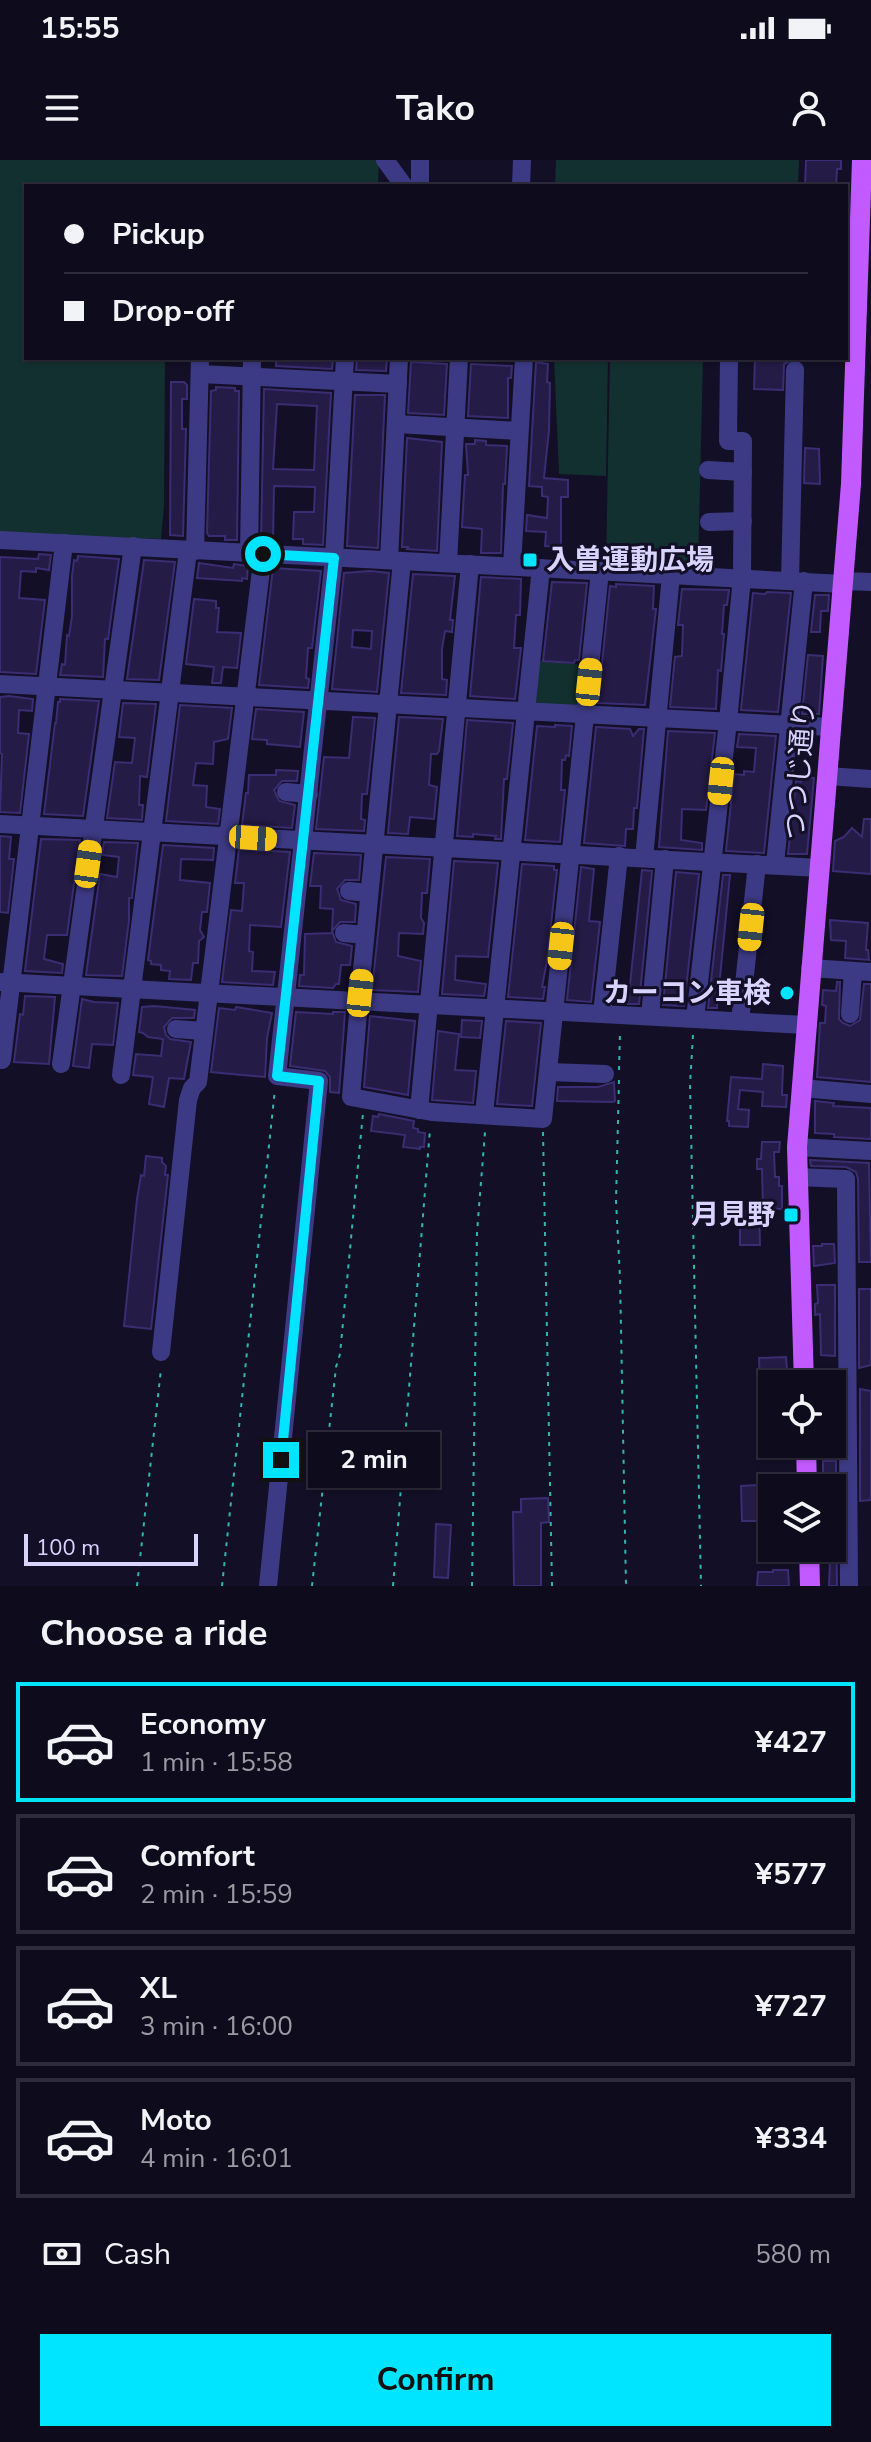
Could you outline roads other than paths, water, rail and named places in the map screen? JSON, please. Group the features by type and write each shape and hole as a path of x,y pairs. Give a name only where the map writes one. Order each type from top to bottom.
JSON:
{"main road":[{"name":"つつじ通り","path":"804,1370 797,1147 851,484 863,386 866,194 862,160"},
{"path":"809,1562 810,1586"}],"street":[{"path":"385,160 403,184"},
{"path":"420,160 420,184"},
{"path":"521,184 522,160"},
{"path":"297,378 298,360"},
{"path":"268,1586 319,1081 277,1076 299,889 292,867 304,841 334,558 345,360"},
{"path":"399,360 395,561 388,705 359,1001 353,1098 425,1111 543,1119 600,571"},
{"path":"448,563 459,360"},
{"path":"512,566 524,360"},
{"path":"694,1019 742,578 743,441 728,441 729,360"},
{"path":"121,1075 151,833 192,551 200,366 252,367 297,378 398,384"},
{"path":"161,1352 188,1100 198,1082 245,695 256,554 252,367"},
{"path":"740,1021 790,725 797,581 795,370"},
{"path":"397,424 519,431"},
{"path":"708,470 743,472"},
{"path":"709,522 743,521"},
{"path":"0,540 671,575 871,582"},
{"path":"2,1060 6,982 31,825 64,543"},
{"path":"61,1064 133,546"},
{"path":"425,1111 429,1005 470,564"},
{"path":"485,1114 541,568"},
{"path":"644,858 671,575"},
{"path":"0,684 831,727"},
{"path":"828,776 871,779"},
{"path":"286,792 309,794"},
{"path":"0,824 820,868"},
{"path":"602,1014 619,856"},
{"path":"650,1016 665,859"},
{"path":"299,889 318,890"},
{"path":"349,891 369,893"},
{"path":"344,933 365,935"},
{"path":"810,968 866,969 850,1014"},
{"path":"6,982 806,1025"},
{"path":"176,1029 204,1031"},
{"path":"548,1072 605,1074"},
{"path":"801,1088 871,1094"},
{"path":"797,1147 871,1151"},
{"path":"797,1177 846,1179 855,1197 849,1586"}],"place":[{"name":"入曽運動広場","path":"530,560"},
{"name":"カーコン車検","path":"787,993"},
{"name":"月見野","path":"791,1215"}]}
